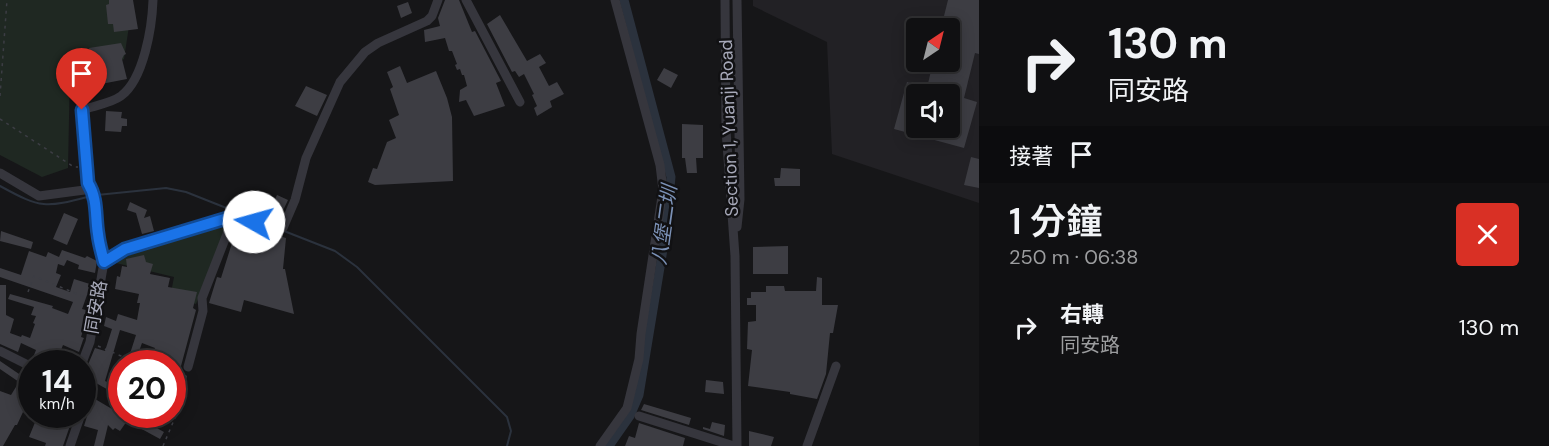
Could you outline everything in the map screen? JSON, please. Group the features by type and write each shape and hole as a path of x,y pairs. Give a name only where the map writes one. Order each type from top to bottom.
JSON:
{"street":[{"name":"同安路","path":"87,350 104,262 92,189 88,183 82,110 121,97 133,83 142,64 153,0"},
{"path":"104,262 125,249 234,216 273,229 283,228 295,200 306,158 340,82 365,52 378,43 427,21 432,16 438,0"},
{"path":"466,0 520,102"},
{"path":"600,446 627,408 639,359 663,190 660,165 615,0"},
{"name":"Section 1, Yuanji Road","path":"725,0 726,130 735,256 735,446"},
{"name":"Section 1, Yuanji Road","path":"735,256 740,199 737,0"},
{"path":"0,173 39,196 92,189"},
{"path":"188,366 203,312 202,298 234,216"},
{"path":"0,351 18,360"},
{"path":"807,446 837,366"},
{"path":"639,417 735,446"},
{"path":"70,446 76,428"}],"path":[{"path":"0,95 7,0"},
{"path":"0,119 74,166 87,168"},
{"path":"28,292 34,276 97,301"},
{"path":"90,342 108,350"},
{"path":"163,446 171,428"}],"shaded area":[{"path":"0,0 133,0 124,59 94,75 70,69 68,168 42,177 0,155"},
{"path":"753,0 979,0 979,203 832,154 827,42 753,6"},
{"path":"227,223 196,304 170,298 174,277 116,263 142,249"}],"building":[{"path":"109,0 133,0 138,29 114,32 113,24 108,24 106,5 109,4"},
{"path":"445,0 459,0 472,32 475,31 501,81 496,83 505,106 474,116 466,100 459,102 460,90 467,86 464,75 460,69 457,70 455,65 457,64 452,51 449,51 445,38 425,42 424,30 440,26 438,18"},
{"path":"948,0 979,0 979,54 975,53 964,98 977,102 964,148 927,138 960,138 960,84 928,84 931,72 960,72 960,18 944,18"},
{"path":"408,2 412,13 401,18 397,6"},
{"path":"500,15 527,61 540,54 546,63 539,67 549,86 557,82 564,94 550,101 552,107 537,116 534,108 537,106 532,95 534,94 524,74 519,77 515,71 512,72 487,24"},
{"path":"121,43 126,54 122,59 127,79 96,85 89,48"},
{"path":"400,66 407,83 436,71 452,117 453,181 375,185 368,182 373,168 377,169 387,142 396,138 389,120 399,115 387,72"},
{"path":"664,68 678,75 671,88 657,80"},
{"path":"306,86 327,95 317,116 295,106"},
{"path":"906,86 906,132 894,129"},
{"path":"106,111 122,112 121,118 127,119 127,126 122,126 121,132 105,131"},
{"path":"682,124 703,125 703,158 696,158 697,173 687,173 685,158 682,158"},
{"path":"971,157 979,159 979,188 964,185"},
{"path":"781,168 800,169 800,186 775,186 774,178 780,178"},
{"path":"277,195 288,200 278,221 267,216"},
{"path":"130,202 147,210 144,218 150,216 154,231 142,234 136,213 127,210"},
{"path":"64,213 78,219 67,245 53,239"},
{"path":"238,224 286,238 283,269 285,269 294,314 244,300 241,312 209,303 217,277 221,278"},
{"path":"1,231 33,242 31,249 0,241"},
{"path":"788,246 788,274 753,274 753,247"},
{"path":"62,250 97,261 95,273 78,269 79,265 67,260 64,266 58,264 56,273 61,275 56,287 70,292 74,279 93,285 91,296 87,295 82,309 89,311 80,350 63,345 61,350 36,350 21,343 18,352 0,344 0,285 6,285 6,315 14,319 10,333 21,337 22,335 30,338 35,324 33,323 36,316 31,315 34,307 8,299 10,294 53,306 52,308 68,314 73,302 0,277 0,268 21,275 29,251 46,257 48,252 59,257"},
{"path":"144,255 146,262 153,264 150,274 170,278 168,287 197,292 193,308 196,310 185,350 154,350 155,348 142,343 140,350 131,350 136,335 120,330 114,350 108,350 108,371 105,381 108,382 108,390 96,383 96,350 94,350 95,348 105,351 112,329 104,326 106,317 116,321 118,314 137,320 140,303 137,303 139,294 115,289 117,276 120,277 122,266 127,267 126,259"},
{"path":"817,277 822,278 822,305 838,305 833,333 830,333 826,374 817,399 790,394 790,392 748,386 752,350 747,349 748,322 756,321 756,305 747,305 747,298 751,298 751,292 766,292 766,286 784,286 785,291 816,291"},
{"path":"0,361 18,373 18,381 0,369"},
{"path":"706,380 723,382 724,394 705,392"},
{"path":"18,384 18,423 3,446 0,446 0,391 11,395"},
{"path":"96,400 108,407 108,425 103,446 94,446 98,430 91,428 96,428"},
{"path":"644,404 691,418 689,425 641,410"},
{"path":"712,422 725,425 724,436 703,429 703,427 710,429"},
{"path":"639,423 685,438 683,446 625,446 629,436 635,438"},
{"path":"33,428 69,428 63,446 45,446 46,443 29,437"},
{"path":"140,428 157,428 164,432 160,439"},
{"path":"749,431 774,437 771,446 749,446"}],"waterway":[{"name":"八堡二圳","path":"609,446 630,416 639,395 665,237 671,177 624,0"},
{"path":"0,186 25,199 44,204 63,203 91,196"},
{"path":"97,195 166,188 186,192 239,213"},
{"path":"284,231 335,251 357,267 507,417 511,431 507,446"}],"route":[{"path":"82,110 88,183 92,189 97,211 98,232 104,262 125,249 234,216 254,222"}]}
